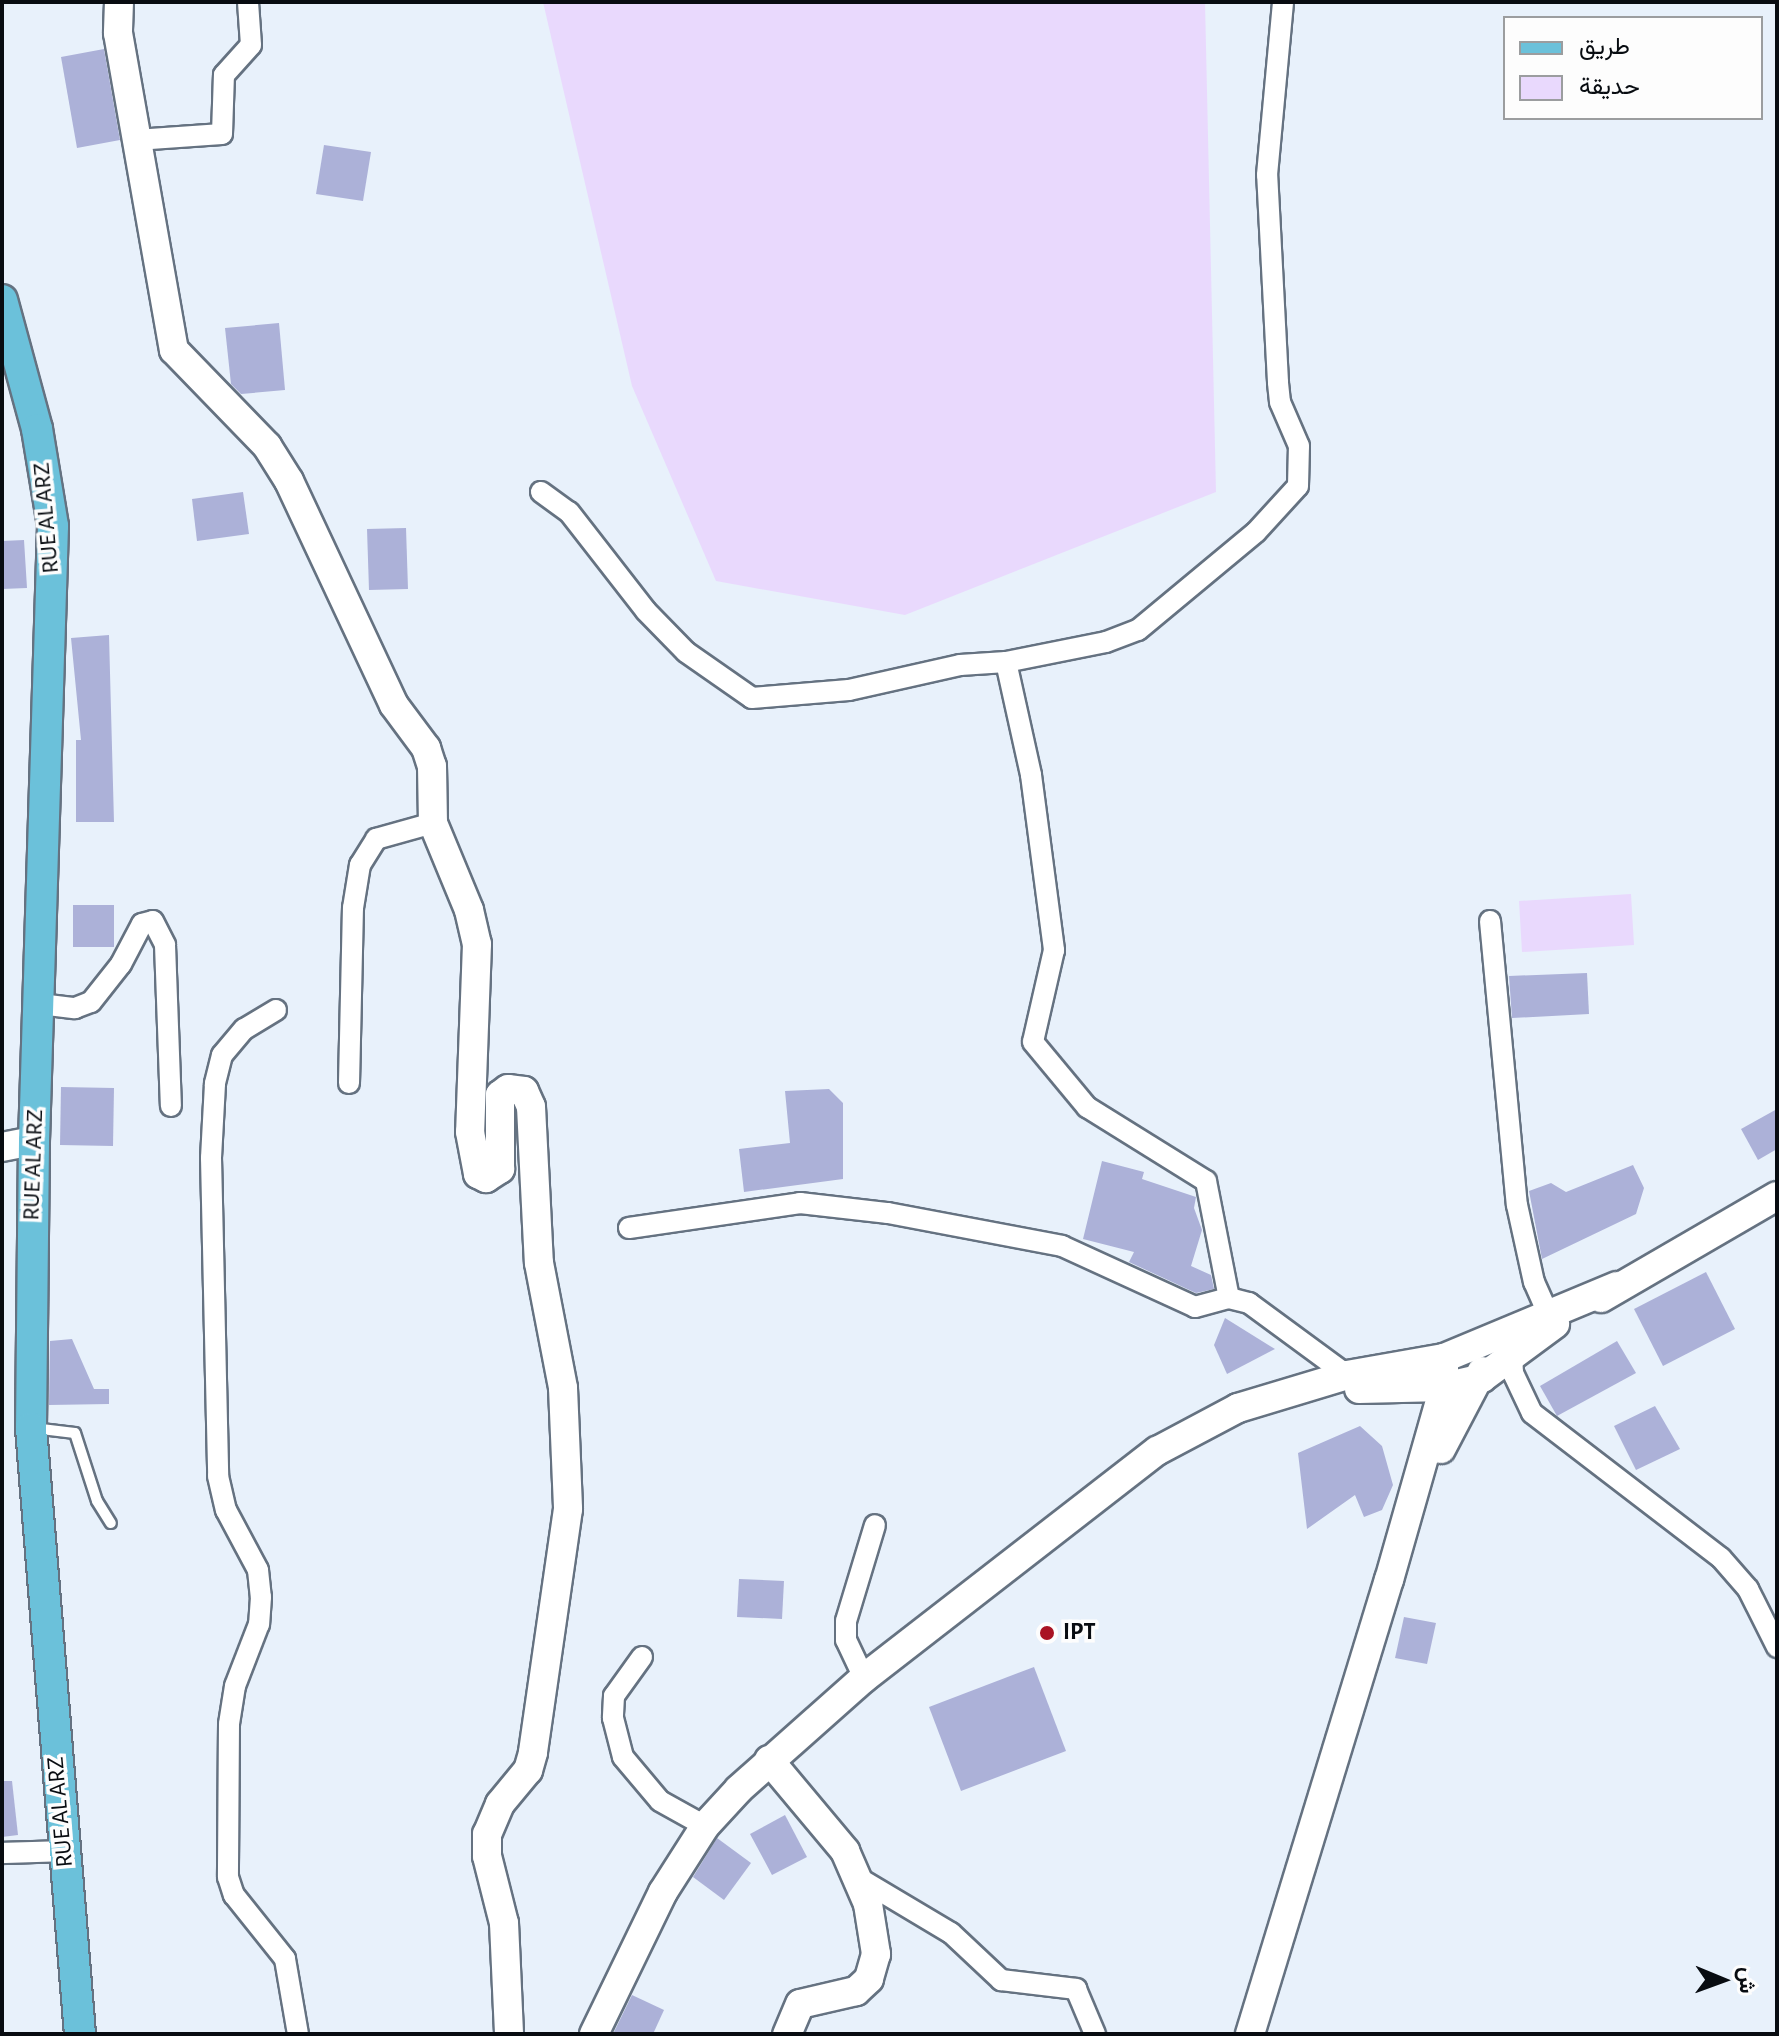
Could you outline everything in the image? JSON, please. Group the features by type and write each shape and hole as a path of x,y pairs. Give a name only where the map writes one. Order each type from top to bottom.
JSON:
{"main road":[{"path":"119,2 118,33 176,355 267,446 289,481 394,705 426,748 432,766 433,823 469,910 477,944 473,1162 478,1174 486,1178 500,1169 500,1095 508,1089 524,1091 531,1107 539,1263 563,1388 566,1549 528,1770 500,1804 487,1834 487,1856 504,1923 509,2034"},
{"name":"RUE AL ARZ","path":"2,300 37,429 53,526 34,1141 31,1428 80,2034"},
{"path":"2,1147 34,1141"},
{"path":"1389,1580 1454,1417 1482,1378 1512,1354 1617,1286 1777,1196"},
{"path":"594,2034 663,1892 705,1826 769,1760 864,1678 1157,1451 1222,1415 1347,1375 1444,1358 1617,1286"},
{"path":"1479,1345 1482,1378"},
{"path":"1250,2034 1389,1580 1444,1387 1444,1358"},
{"path":"1287,1392 1444,1387 1482,1378"},
{"path":"769,1760 831,1831 857,1877 873,1924 875,1967 856,1991 800,2004 787,2034"}],"street":[{"path":"136,140 222,134 224,75 248,52 252,38 248,2"},
{"path":"541,492 569,512 646,611 686,652 752,698 849,690 960,665 1006,662 1122,639 1138,630 1256,532 1298,486 1299,446 1278,382 1267,175 1283,2"},
{"path":"1006,662 1031,775 1054,950 1033,1042 1087,1107 1206,1181 1229,1298"},
{"path":"349,1083 353,908 360,865 376,839 433,823"},
{"path":"40,1004 75,1008 91,1002 121,964 142,924 153,921 165,945 171,1106"},
{"path":"1490,921 1517,1205 1534,1282 1548,1313"},
{"path":"276,1010 244,1029 222,1055 215,1084 211,1158 218,1476 226,1510 258,1570 261,1597 259,1624 235,1686 229,1724 228,1877 234,1895 285,1959 298,2034"},
{"path":"629,1228 770,1205 821,1204 1062,1246 1195,1307 1229,1298 1259,1309 1347,1375"},
{"path":"1512,1354 1513,1373 1532,1413 1721,1558 1748,1589 1777,1647"},
{"path":"864,1678 846,1640 846,1621 875,1525"},
{"path":"642,1657 614,1696 613,1718 623,1757 660,1801 705,1826"},
{"path":"2,1853 65,1851"},
{"path":"857,1877 951,1933 1001,1980 1076,1989 1095,2034"}],"lane":[{"path":"31,1428 75,1433 97,1501 111,1523"}],"green space":[{"path":"543,2 1205,2 1216,492 905,615 716,581 632,386"},
{"path":"1631,894 1634,945 1522,952 1519,901"}],"building":[{"path":"104,49 120,140 77,148 61,57"},
{"path":"324,145 371,152 363,201 316,194"},
{"path":"279,323 285,390 241,394 231,384 225,328"},
{"path":"243,492 249,534 197,541 192,499"},
{"path":"406,528 408,589 369,590 367,529"},
{"path":"24,540 27,588 2,589 2,541"},
{"path":"109,635 114,822 76,822 76,740 81,740 71,638"},
{"path":"73,905 114,905 114,947 73,947"},
{"path":"1587,973 1589,1014 1512,1018 1509,976"},
{"path":"61,1087 114,1088 113,1146 60,1145"},
{"path":"829,1089 843,1103 843,1179 744,1192 739,1149 790,1143 785,1091"},
{"path":"1777,1109 1777,1149 1758,1160 1741,1129"},
{"path":"1102,1161 1144,1172 1142,1179 1196,1197 1194,1208 1202,1230 1191,1266 1211,1275 1214,1289 1196,1293 1129,1262 1134,1252 1083,1239"},
{"path":"1633,1165 1644,1188 1636,1214 1542,1259 1529,1191 1551,1183 1566,1192"},
{"path":"1706,1272 1735,1329 1663,1366 1634,1309"},
{"path":"1225,1318 1275,1349 1227,1374 1214,1345"},
{"path":"72,1339 94,1389 109,1389 109,1404 49,1405 50,1341"},
{"path":"1617,1341 1636,1373 1557,1416 1540,1386"},
{"path":"1655,1406 1680,1449 1636,1470 1614,1426"},
{"path":"1360,1426 1382,1446 1393,1485 1382,1510 1364,1517 1355,1495 1307,1529 1298,1453"},
{"path":"739,1579 784,1581 782,1619 737,1617"},
{"path":"1404,1617 1436,1623 1427,1664 1395,1658"},
{"path":"1034,1667 1066,1751 961,1791 929,1707"},
{"path":"2,1781 12,1781 18,1835 2,1837"},
{"path":"785,1815 807,1857 772,1875 750,1834"},
{"path":"717,1838 751,1863 724,1900 693,1877"},
{"path":"632,1995 664,2010 653,2034 613,2034"}],"place":[{"name":"IPT","path":"1047,1633"}]}
